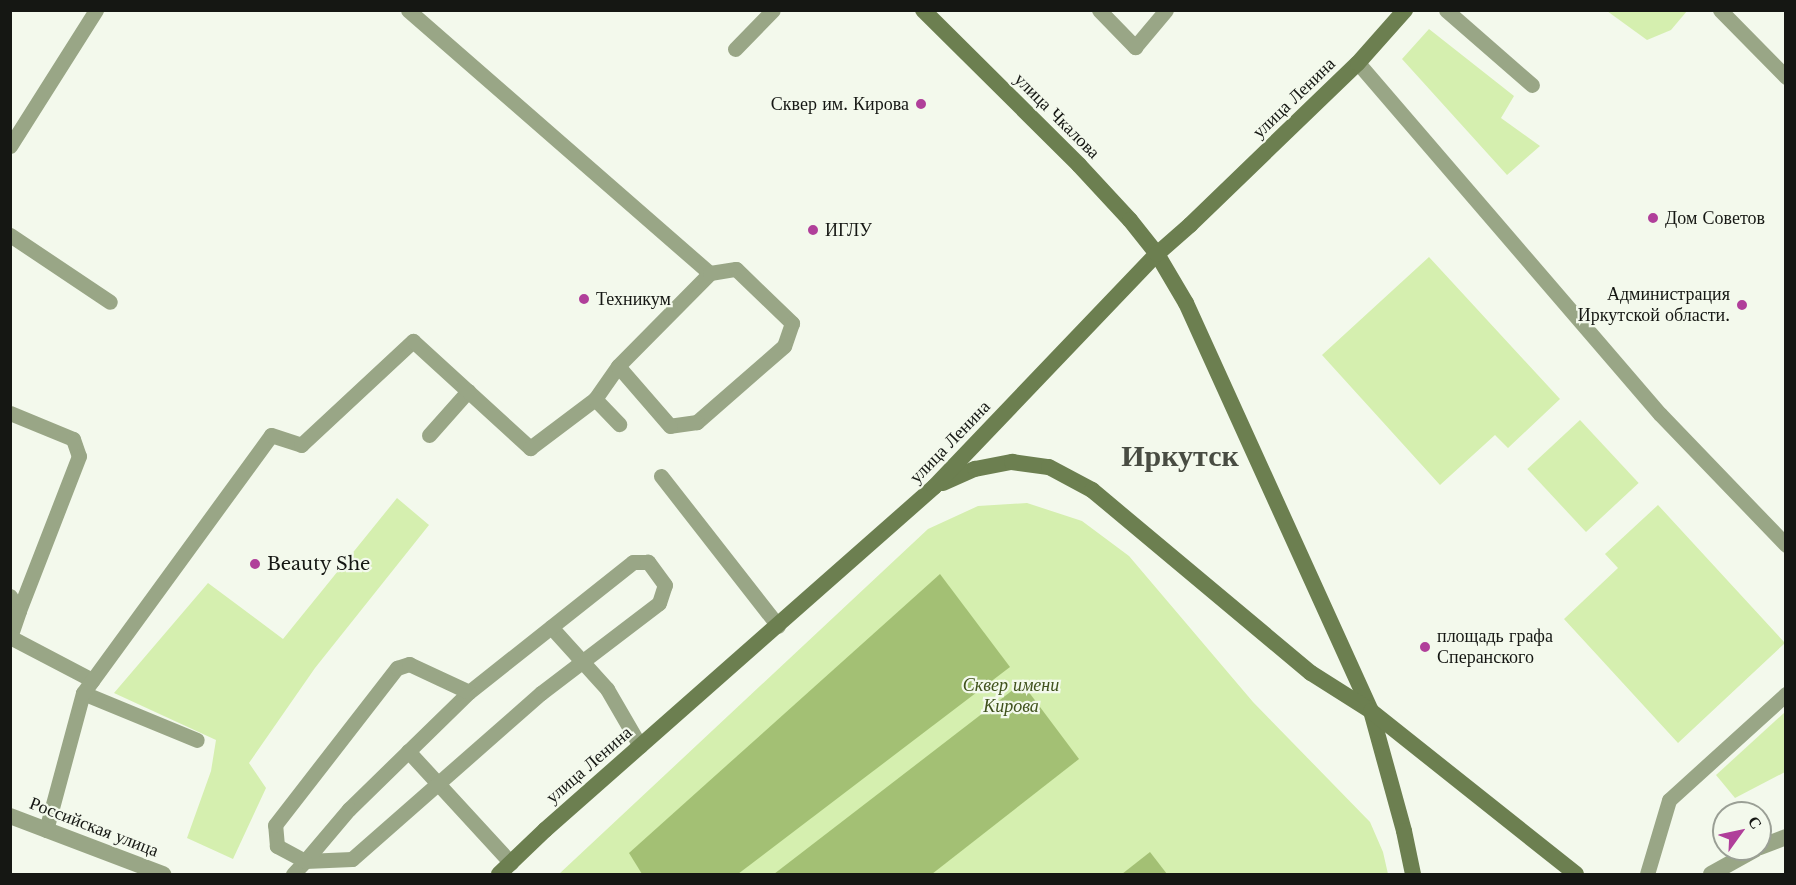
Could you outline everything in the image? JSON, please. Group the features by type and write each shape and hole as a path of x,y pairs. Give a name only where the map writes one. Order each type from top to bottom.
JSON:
{"main road":[{"name":"улица Чкалова","path":"923,10 1079,165 1157,254 1185,303 1371,711 1404,831 1413,874"},
{"name":"улица Ленина","path":"505,869 640,746 934,487 1157,254 1358,63 1405,10"},
{"path":"934,487 975,469 1012,462 1049,467 1092,490 1311,673 1371,711 1576,874"}],"street":[{"name":"Российская улица","path":"10,816 163,874"},
{"path":"1711,874 1734,861"}],"lane":[{"path":"10,146 96,10"},
{"path":"408,10 710,273"},
{"path":"735,49 773,10"},
{"path":"1099,10 1135,47 1166,10"},
{"path":"1446,10 1532,85"},
{"path":"1720,10 1785,77"},
{"path":"1358,63 1660,414 1785,545"},
{"path":"10,234 110,302"},
{"path":"46,830 83,693 271,435 301,445 413,341 530,448 595,399 618,366 710,273 736,269 792,323 784,346 697,422 670,426 618,366"},
{"path":"429,435 468,391"},
{"path":"595,399 619,424"},
{"path":"10,413 73,439 79,456 10,637 92,680"},
{"path":"661,476 778,626"},
{"path":"293,874 305,861 349,809 469,692 633,562 648,562 665,585 659,603 581,661 437,783 352,859 305,861 277,846 275,825 397,668 409,664 469,692"},
{"path":"10,596 19,611"},
{"path":"551,627 607,689 640,746"},
{"path":"83,693 197,740"},
{"path":"1647,874 1669,800 1785,694"},
{"path":"408,751 437,783 505,869"}],"green space":[{"path":"1607,11 1687,11 1671,30 1647,40"},
{"path":"1429,29 1514,96 1501,118 1540,146 1507,175 1402,59"},
{"path":"1429,257 1560,399 1508,448 1495,435 1440,485 1322,355"},
{"path":"1580,420 1639,483 1586,532 1527,469"},
{"path":"397,498 429,525 315,668 249,763 266,788 233,859 187,838 211,771 216,740 114,693 208,583 283,639"},
{"name":"Сквер имени Кирова","path":"1027,503 1082,521 1129,556 1253,702 1370,822 1383,852 1388,874 559,874 928,529 978,506"},
{"path":"1658,505 1785,643 1678,743 1564,619 1618,568 1605,554"},
{"path":"940,574 1010,667 738,874 642,874 629,853"},
{"path":"1022,683 1079,759 932,874 774,874"},
{"path":"1785,712 1785,772 1735,798 1716,775"},
{"path":"1150,852 1167,874 1122,874"}],"place":[{"name":"Сквер им. Кирова","path":"921,104"},
{"name":"Дом Советов","path":"1653,218"},
{"name":"ИГЛУ","path":"813,230"},
{"name":"Техникум","path":"584,299"},
{"name":"Администрация Иркутской области.","path":"1742,305"},
{"name":"Beauty She","path":"255,564"},
{"name":"площадь графа Сперанского","path":"1425,647"}],"district":[{"name":"Иркутск","path":"1180,456"}]}
